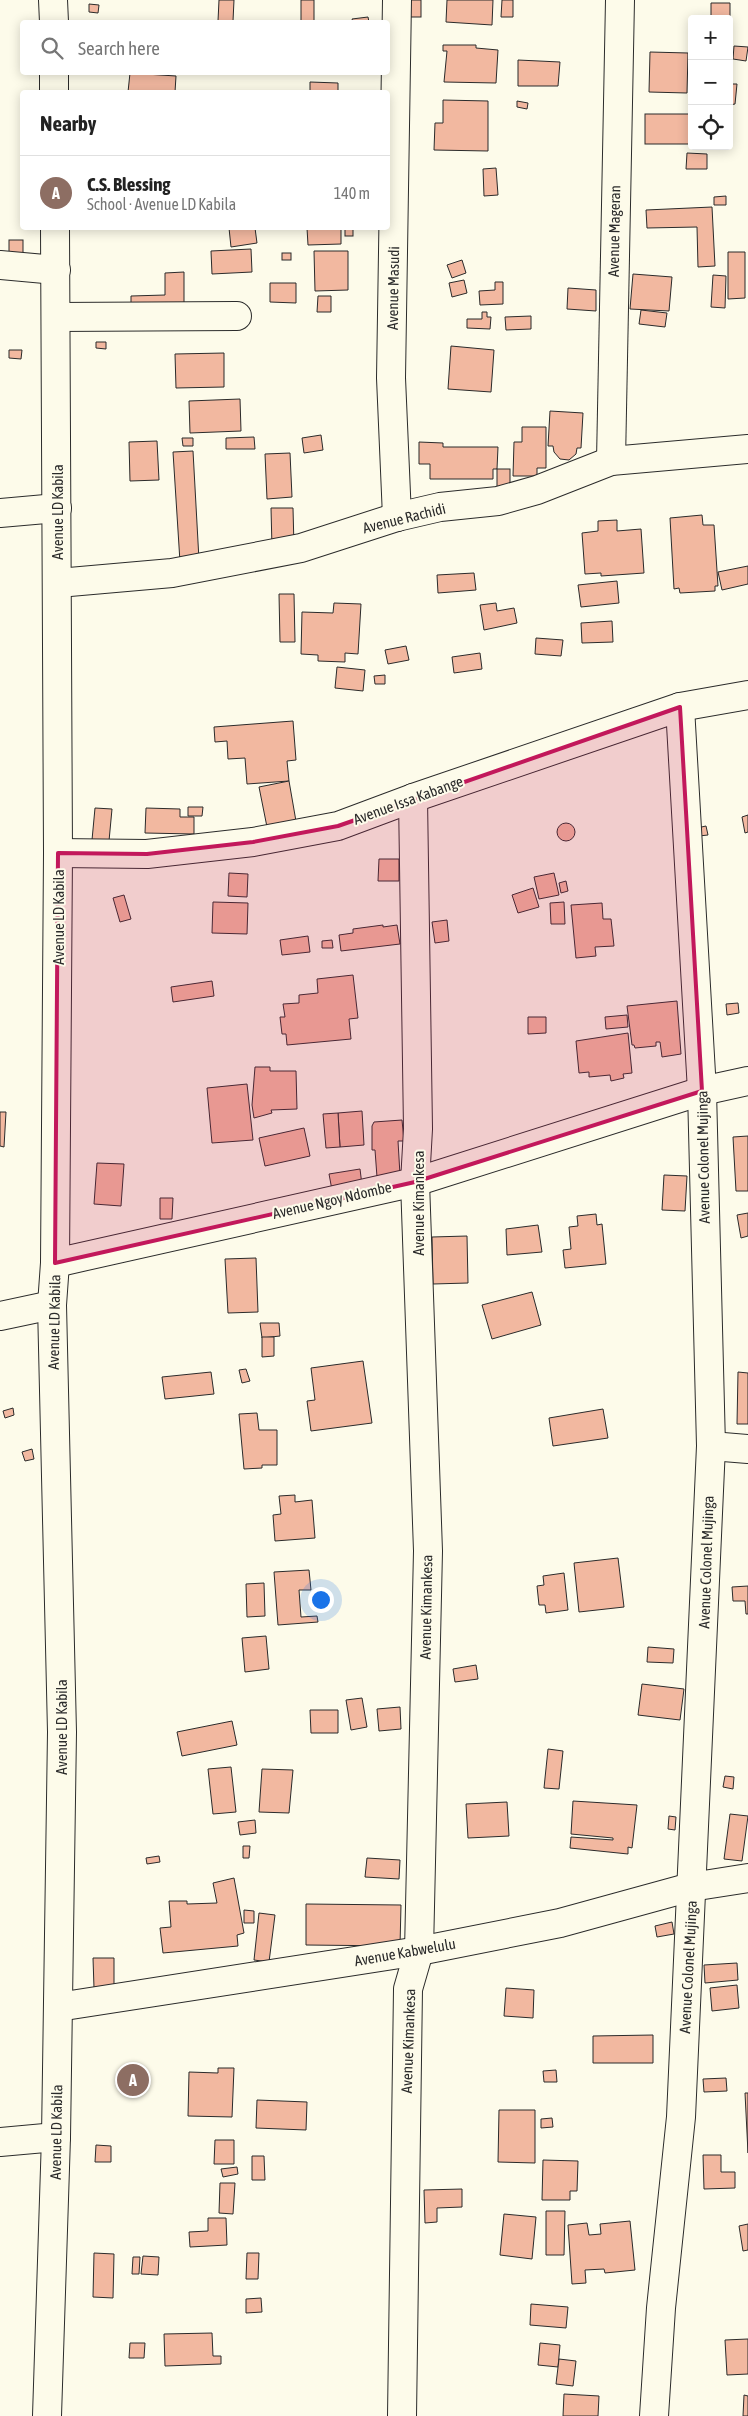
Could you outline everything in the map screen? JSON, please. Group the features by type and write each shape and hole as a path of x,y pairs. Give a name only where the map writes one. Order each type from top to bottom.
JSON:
{"street":[{"path":"53,0 54,20"},
{"name":"Avenue Masudi","path":"397,0 391,378 397,517"},
{"name":"Avenue Mageran","path":"611,461 620,0"},
{"path":"54,75 54,90"},
{"name":"Avenue LD Kabila","path":"47,2416 56,2137 62,1732 52,1305 55,1263 58,853 55,230"},
{"path":"0,265 56,270"},
{"path":"56,317 237,316"},
{"name":"Avenue Rachidi","path":"58,583 172,573 300,548 397,517 440,507 498,501 537,490 611,461 748,449"},
{"path":"0,513 57,508"},
{"name":"Avenue Issa Kabange","path":"58,853 147,854 253,842 338,826 413,798 680,707 748,695"},
{"name":"Avenue Colonel Mujinga","path":"654,2416 661,2308 682,2117 710,1446 702,1091 680,707"},
{"name":"Avenue Kimankesa","path":"402,2416 408,1990 419,1951 428,1551 415,1182 418,1129 413,798"},
{"name":"Avenue Ngoy Ndombe","path":"55,1263 415,1182 702,1091 748,1081"},
{"path":"0,1316 52,1305"},
{"path":"710,1446 748,1448"},
{"name":"Avenue Kabwelulu","path":"58,2008 419,1951 560,1923 691,1887 748,1878"},
{"path":"0,2142 56,2137"}],"highlighted area":[{"path":"680,707 702,1091 415,1182 55,1263 58,853 147,854 253,842 338,826"}],"building":[{"path":"219,0 234,0 233,20 218,20"},
{"path":"301,0 314,0 314,20 301,20"},
{"path":"404,0 421,0 421,17 404,17"},
{"path":"447,0 493,0 492,25 446,22"},
{"path":"502,0 513,0 513,17 501,17"},
{"path":"711,3 730,3 730,15 711,15"},
{"path":"89,4 99,5 98,13 89,12"},
{"path":"368,17 369,20 352,20"},
{"path":"443,45 476,45 476,48 498,50 496,83 444,82 447,51 443,51"},
{"path":"734,46 748,47 746,61 733,59"},
{"path":"650,52 688,53 687,93 649,92"},
{"path":"518,60 560,62 558,86 518,86"},
{"path":"130,75 176,76 175,90 128,90"},
{"path":"310,82 338,83 338,90 310,90"},
{"path":"733,84 737,84 735,104 733,104"},
{"path":"443,100 488,101 488,151 434,150 435,123 443,123"},
{"path":"517,101 528,103 527,109 517,107"},
{"path":"645,114 688,114 688,144 645,144"},
{"path":"687,153 707,154 707,169 686,169"},
{"path":"496,168 498,195 484,196 483,169"},
{"path":"726,196 726,205 714,205 714,197"},
{"path":"712,207 715,266 698,267 697,227 647,228 646,210"},
{"path":"229,230 255,230 257,243 231,247"},
{"path":"307,230 341,230 341,244 308,245"},
{"path":"345,230 353,230 353,236 345,236"},
{"path":"9,240 23,240 23,258 9,258"},
{"path":"251,249 252,272 212,274 211,251"},
{"path":"314,251 348,251 348,290 315,291"},
{"path":"728,252 745,252 745,298 728,299"},
{"path":"282,253 291,253 291,260 282,260"},
{"path":"462,260 466,273 452,278 447,265"},
{"path":"184,272 184,307 131,309 131,296 165,295 165,273"},
{"path":"633,274 672,277 669,311 630,309"},
{"path":"713,275 726,276 725,308 711,307"},
{"path":"464,280 467,293 452,297 449,283"},
{"path":"495,282 503,282 503,304 480,305 479,291 495,290"},
{"path":"270,283 296,283 296,303 270,302"},
{"path":"568,288 596,290 596,311 567,309"},
{"path":"318,296 331,296 331,312 317,312"},
{"path":"641,310 667,313 665,327 639,324"},
{"path":"482,312 487,312 487,317 491,317 490,329 467,328 467,319 482,319"},
{"path":"531,316 531,329 506,330 505,317"},
{"path":"96,342 106,342 106,349 96,348"},
{"path":"451,346 494,350 491,392 448,389"},
{"path":"9,350 22,350 21,359 9,358"},
{"path":"224,353 224,387 176,388 175,354"},
{"path":"240,399 241,431 190,433 189,401"},
{"path":"550,411 583,413 581,448 577,448 576,454 569,460 560,459 554,452 553,446 548,446"},
{"path":"522,427 546,427 546,468 537,468 537,476 513,476 514,442 522,442"},
{"path":"321,435 323,450 304,453 302,438"},
{"path":"254,437 255,449 226,449 226,438"},
{"path":"182,438 193,438 193,446 183,446"},
{"path":"157,441 159,480 130,481 129,442"},
{"path":"419,442 443,443 443,447 498,447 497,469 493,469 493,479 430,479 430,464 419,464"},
{"path":"193,451 199,560 180,562 173,452"},
{"path":"290,453 292,497 267,499 265,454"},
{"path":"497,469 510,469 510,493 497,493"},
{"path":"271,508 293,508 294,547 272,548"},
{"path":"702,515 703,525 714,525 718,586 715,586 715,591 680,593 679,588 674,589 670,518"},
{"path":"617,520 617,531 641,529 644,573 601,576 601,573 585,574 582,533 598,531 598,521"},
{"path":"748,566 748,584 722,590 718,572"},
{"path":"474,573 476,590 438,593 437,575"},
{"path":"617,581 619,603 581,607 578,585"},
{"path":"279,594 294,594 295,642 280,642"},
{"path":"334,603 361,604 358,654 345,653 345,662 318,661 318,655 301,654 302,612 333,613"},
{"path":"496,603 497,611 514,608 517,623 484,630 480,605"},
{"path":"612,621 613,642 582,643 581,623"},
{"path":"536,638 563,640 561,656 535,654"},
{"path":"406,646 409,660 388,664 385,650"},
{"path":"480,653 482,669 454,673 452,657"},
{"path":"337,667 365,670 363,691 335,688"},
{"path":"385,675 385,684 375,684 374,676"},
{"path":"293,721 296,760 287,761 289,781 247,784 245,758 228,759 227,741 215,742 214,727"},
{"path":"289,781 297,827 268,832 259,787"},
{"path":"188,807 203,807 202,816 188,816"},
{"path":"95,808 112,809 109,841 92,840"},
{"path":"146,808 180,809 180,817 194,817 194,834 145,833"},
{"path":"748,815 748,832 745,833 742,817"},
{"path":"566,823 572,826 575,832 572,838 566,841 560,838 557,832 560,826"},
{"path":"706,826 708,835 699,836 697,828"},
{"path":"379,859 399,859 399,881 378,881"},
{"path":"229,873 248,874 247,897 228,896"},
{"path":"554,873 559,895 539,899 534,877"},
{"path":"566,881 568,891 561,893 559,883"},
{"path":"533,888 539,907 518,913 512,895"},
{"path":"124,895 131,919 120,922 113,898"},
{"path":"213,902 248,903 247,934 212,933"},
{"path":"564,902 565,924 551,924 550,903"},
{"path":"602,903 603,919 611,919 614,946 595,947 596,956 576,958 571,905"},
{"path":"447,920 449,941 435,943 432,922"},
{"path":"383,925 383,927 397,925 400,944 341,951 339,935 353,933 353,929"},
{"path":"308,936 310,952 282,955 280,940"},
{"path":"332,940 333,948 322,948 322,941"},
{"path":"353,975 358,1018 349,1019 351,1039 287,1045 286,1034 282,1034 280,1017 285,1017 283,1004 299,1003 299,995 318,993 317,979"},
{"path":"212,981 214,996 173,1002 171,987"},
{"path":"677,1001 681,1054 662,1057 660,1042 656,1042 656,1046 635,1048 632,1045 627,1006"},
{"path":"738,1003 739,1013 727,1015 726,1004"},
{"path":"627,1015 628,1027 606,1029 605,1017"},
{"path":"528,1017 546,1017 546,1033 528,1034"},
{"path":"628,1033 632,1073 623,1074 624,1078 611,1081 610,1075 589,1077 589,1072 579,1073 576,1041"},
{"path":"255,1067 270,1067 270,1071 296,1071 297,1109 271,1110 272,1113 254,1118 252,1105"},
{"path":"247,1084 253,1140 212,1143 207,1088"},
{"path":"362,1111 364,1145 340,1147 338,1113"},
{"path":"0,1112 6,1112 4,1147 0,1146"},
{"path":"338,1113 340,1147 326,1148 323,1114"},
{"path":"402,1120 404,1141 398,1141 400,1175 377,1177 375,1150 372,1150 372,1126 374,1122"},
{"path":"304,1128 310,1156 265,1166 259,1138"},
{"path":"748,1136 748,1191 736,1191 733,1137"},
{"path":"97,1163 124,1164 121,1206 94,1204"},
{"path":"360,1169 362,1185 332,1190 329,1174"},
{"path":"664,1175 687,1176 685,1211 662,1210"},
{"path":"160,1198 173,1198 172,1219 160,1219"},
{"path":"748,1213 748,1236 741,1238 737,1215"},
{"path":"596,1214 597,1225 602,1224 606,1264 565,1268 563,1250 571,1249 569,1227 578,1226 577,1216"},
{"path":"538,1225 542,1252 507,1255 506,1229"},
{"path":"467,1236 468,1283 433,1284 432,1237"},
{"path":"256,1258 258,1312 228,1313 225,1259"},
{"path":"532,1292 541,1325 492,1339 482,1305"},
{"path":"260,1323 279,1323 280,1336 262,1338"},
{"path":"262,1337 274,1337 274,1356 262,1357"},
{"path":"363,1361 372,1423 311,1431 307,1401 315,1400 311,1368"},
{"path":"246,1369 250,1381 242,1383 239,1370"},
{"path":"211,1372 214,1394 165,1399 162,1377"},
{"path":"738,1372 748,1373 748,1424 737,1424"},
{"path":"13,1408 14,1415 5,1418 3,1411"},
{"path":"603,1409 608,1438 553,1446 549,1418"},
{"path":"257,1413 259,1430 277,1430 277,1465 262,1465 262,1468 244,1469 239,1414"},
{"path":"32,1449 34,1459 25,1461 22,1452"},
{"path":"295,1495 295,1502 312,1500 315,1538 275,1541 273,1515 281,1514 279,1496"},
{"path":"618,1558 624,1607 579,1612 574,1563"},
{"path":"309,1570 311,1590 299,1590 301,1617 317,1616 318,1622 278,1625 274,1572"},
{"path":"564,1573 568,1610 546,1613 545,1605 539,1605 537,1586 544,1585 543,1576"},
{"path":"264,1583 265,1616 247,1617 246,1584"},
{"path":"748,1586 748,1614 746,1614 745,1601 733,1601 732,1587"},
{"path":"266,1636 269,1669 245,1672 242,1638"},
{"path":"648,1647 674,1649 673,1663 647,1662"},
{"path":"476,1665 478,1679 455,1682 453,1669"},
{"path":"642,1684 684,1689 680,1720 638,1715"},
{"path":"362,1698 367,1727 351,1730 346,1700"},
{"path":"400,1707 401,1729 379,1731 377,1709"},
{"path":"310,1710 338,1710 338,1733 311,1733"},
{"path":"232,1721 237,1745 182,1756 177,1732"},
{"path":"548,1749 563,1751 559,1789 544,1788"},
{"path":"231,1767 236,1812 213,1814 208,1769"},
{"path":"262,1769 293,1770 289,1813 259,1812"},
{"path":"725,1776 734,1777 733,1789 723,1787"},
{"path":"573,1801 637,1805 632,1848 628,1847 628,1854 570,1848 571,1837 613,1840 613,1838 571,1834"},
{"path":"507,1802 509,1836 468,1838 466,1804"},
{"path":"730,1814 748,1816 742,1861 724,1859"},
{"path":"669,1816 676,1817 675,1830 668,1829"},
{"path":"255,1820 256,1833 240,1835 238,1822"},
{"path":"243,1846 250,1846 249,1858 243,1858"},
{"path":"159,1856 160,1862 147,1864 146,1858"},
{"path":"367,1858 400,1860 399,1879 365,1877"},
{"path":"234,1878 244,1933 237,1935 238,1946 163,1953 160,1928 171,1927 169,1901 187,1901 187,1904 217,1903 213,1883"},
{"path":"306,1904 401,1905 400,1946 306,1945"},
{"path":"244,1910 254,1911 254,1923 244,1923"},
{"path":"259,1913 275,1915 269,1962 254,1960"},
{"path":"672,1922 674,1934 657,1937 655,1926"},
{"path":"93,1958 114,1958 114,1987 94,1988"},
{"path":"737,1963 738,1980 705,1983 704,1965"},
{"path":"737,1985 739,2008 712,2011 710,1988"},
{"path":"506,1988 534,1990 533,2018 504,2016"},
{"path":"653,2035 653,2063 593,2063 593,2036"},
{"path":"218,2068 234,2068 232,2117 188,2116 189,2072 218,2073"},
{"path":"556,2070 557,2082 544,2082 543,2071"},
{"path":"726,2078 727,2091 704,2092 703,2079"},
{"path":"745,2093 748,2093 748,2153"},
{"path":"257,2100 307,2102 306,2130 256,2128"},
{"path":"499,2110 535,2110 535,2163 498,2162"},
{"path":"552,2118 553,2127 541,2128 541,2119"},
{"path":"215,2140 234,2140 234,2164 214,2164"},
{"path":"96,2145 111,2146 111,2162 95,2162"},
{"path":"703,2155 721,2155 721,2172 735,2172 735,2188 704,2189"},
{"path":"252,2156 264,2156 265,2180 252,2180"},
{"path":"543,2160 578,2161 577,2191 570,2191 570,2200 542,2200"},
{"path":"237,2167 238,2174 223,2177 221,2169"},
{"path":"220,2183 235,2183 233,2214 219,2213"},
{"path":"462,2189 462,2207 437,2208 437,2222 425,2223 424,2190"},
{"path":"546,2211 565,2211 564,2255 546,2255"},
{"path":"504,2214 536,2217 532,2259 500,2255"},
{"path":"208,2218 226,2218 227,2245 190,2247 189,2232 208,2231"},
{"path":"630,2221 635,2270 605,2273 604,2269 585,2270 586,2283 572,2284 568,2225 587,2223 589,2235 601,2234 600,2224"},
{"path":"748,2224 748,2250 743,2251 739,2226"},
{"path":"94,2253 114,2254 113,2298 93,2297"},
{"path":"247,2253 259,2253 258,2279 246,2279"},
{"path":"143,2256 159,2257 158,2275 141,2274"},
{"path":"133,2257 140,2257 139,2274 132,2274"},
{"path":"261,2298 262,2312 246,2313 246,2299"},
{"path":"531,2304 568,2307 566,2328 530,2325"},
{"path":"212,2333 213,2356 221,2356 221,2364 165,2366 164,2334"},
{"path":"748,2339 748,2374 727,2375 725,2340"},
{"path":"130,2343 145,2343 144,2358 129,2358"},
{"path":"540,2343 560,2345 558,2367 538,2365"},
{"path":"559,2359 576,2361 573,2386 556,2384"},
{"path":"564,2394 599,2396 598,2416 563,2416"},
{"path":"744,2395 748,2396 748,2416 743,2416"}],"place":[{"name":"C.S. Blessing","path":"133,2080"}]}
